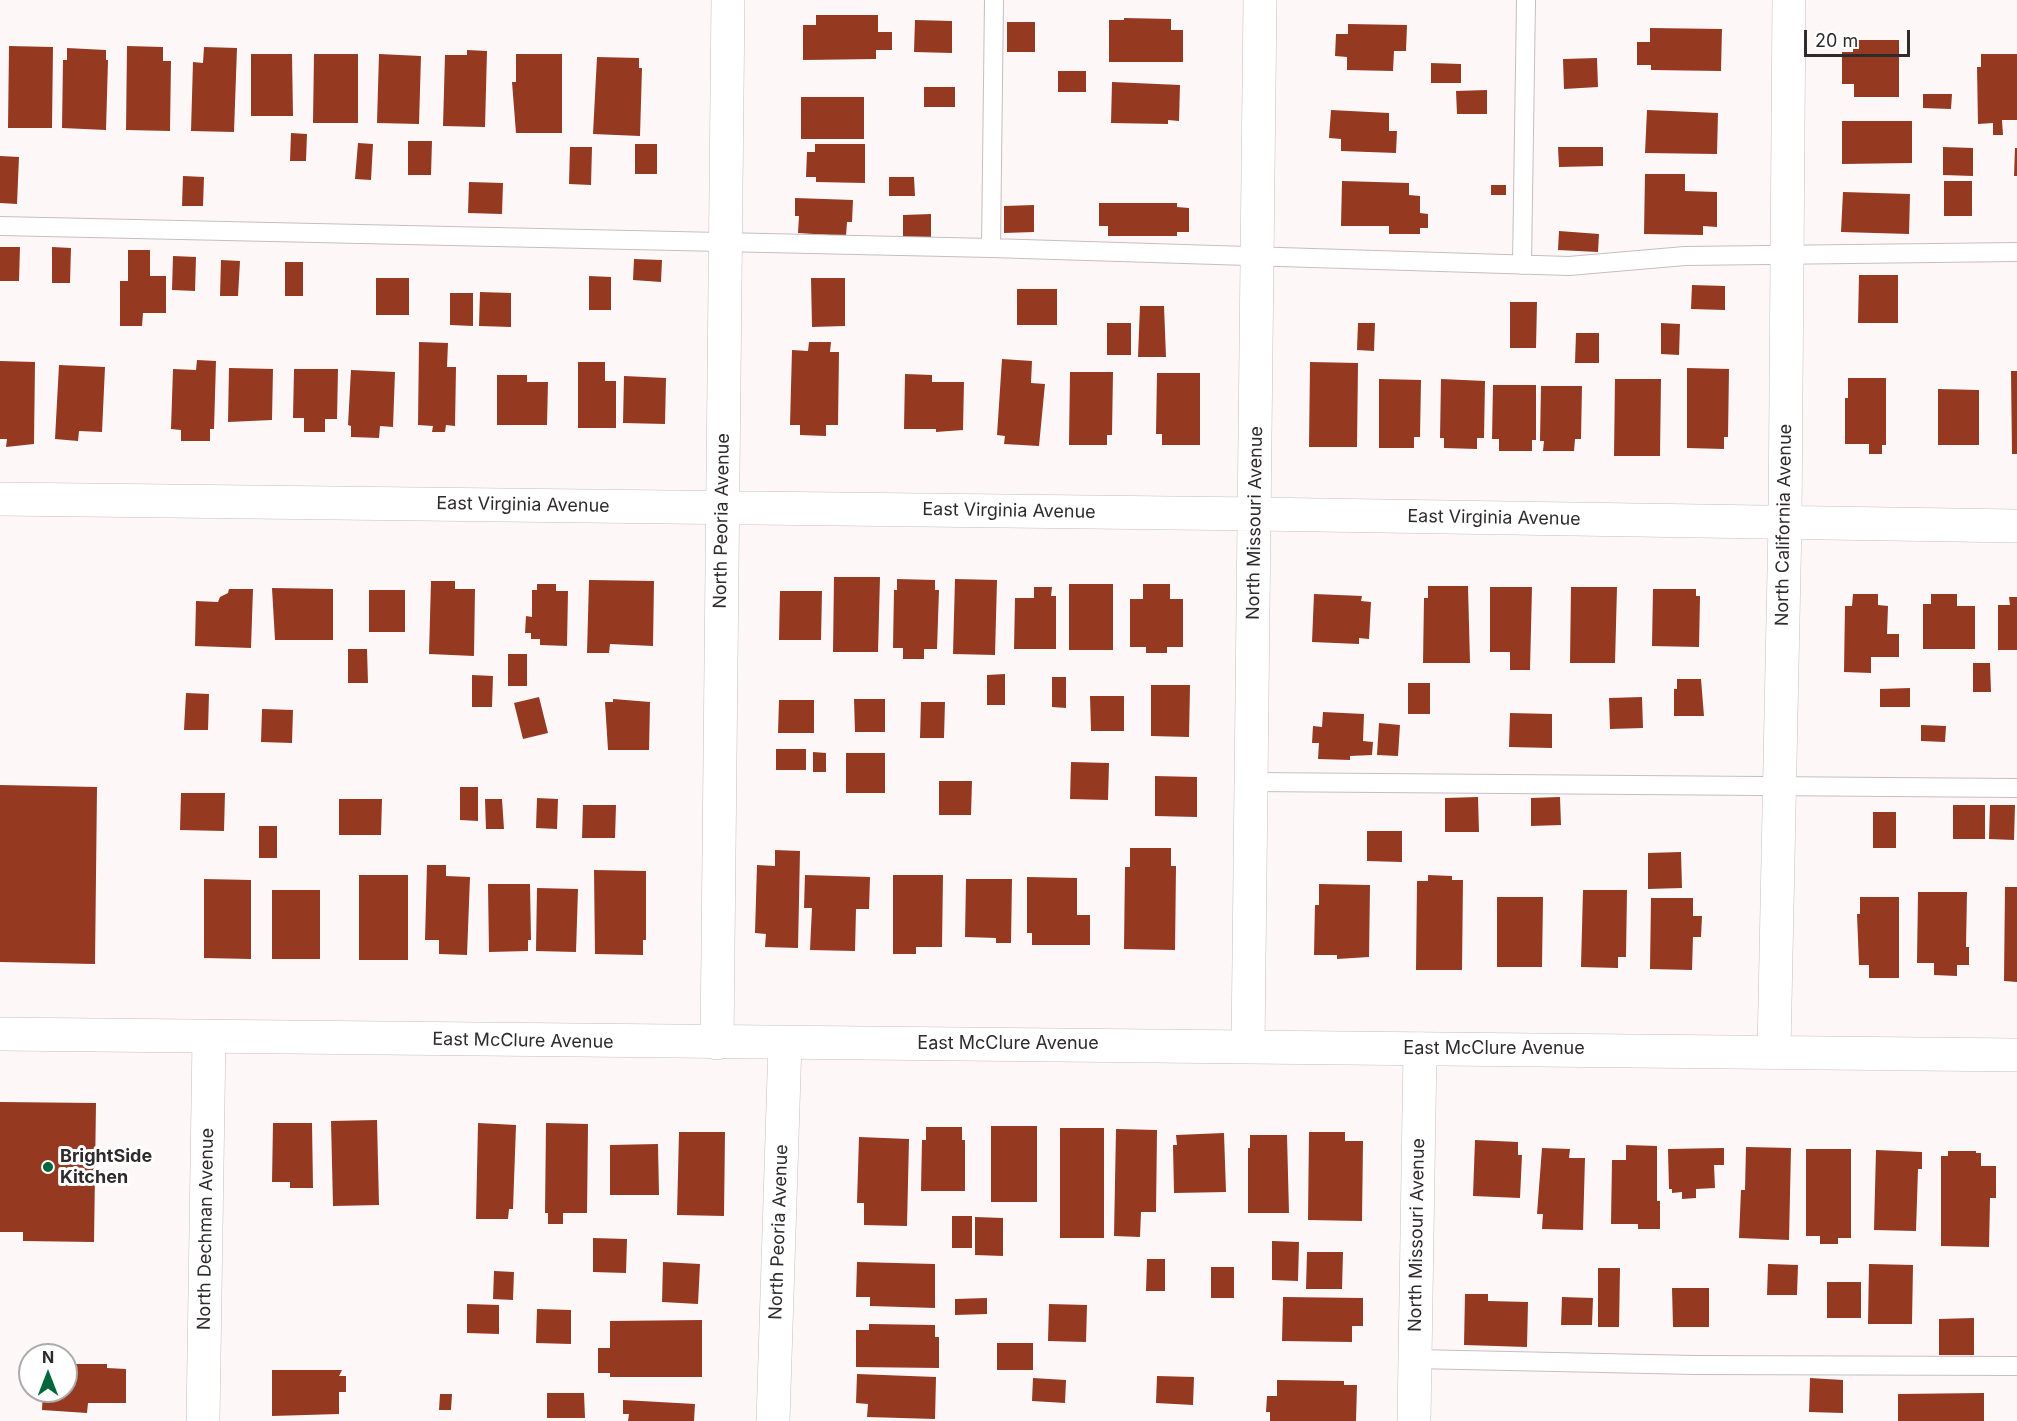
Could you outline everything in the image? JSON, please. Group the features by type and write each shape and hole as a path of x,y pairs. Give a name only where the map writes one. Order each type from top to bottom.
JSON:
{"street":[{"name":"North Peoria Avenue","path":"717,1043 728,0"},
{"name":"North Missouri Avenue","path":"1248,1046 1256,514 1260,0"},
{"name":"North California Avenue","path":"1774,1051 1785,523 1789,0"},
{"name":"East Virginia Avenue","path":"0,499 1256,514 2017,526"},
{"name":"East McClure Avenue","path":"0,1034 209,1038 2017,1055"},
{"name":"North Dechman Avenue","path":"202,1421 209,1038"},
{"name":"North Peoria Avenue","path":"773,1421 785,1043"},
{"name":"North Missouri Avenue","path":"1414,1421 1420,1048"}],"lane":[{"path":"990,248 994,0"},
{"path":"1522,264 1526,0"},
{"path":"0,226 990,248 1569,266 1685,256 2017,252"},
{"path":"1252,782 1780,784 2017,788"},
{"path":"1415,1359 1695,1365 2017,1366"}],"building":[{"path":"816,15 878,15 878,32 892,32 892,50 876,50 876,59 803,60 803,25 816,25"},
{"path":"1124,18 1171,19 1171,30 1183,30 1183,62 1109,62 1109,20 1124,20"},
{"path":"915,20 952,21 952,53 914,52"},
{"path":"1007,22 1035,22 1035,52 1007,52"},
{"path":"1348,24 1407,25 1406,51 1394,51 1393,71 1347,70 1347,57 1335,56 1336,34 1348,34"},
{"path":"1650,28 1722,29 1721,71 1651,70 1651,65 1637,65 1637,42 1650,42"},
{"path":"1853,40 1899,40 1899,97 1854,97 1854,84 1842,84 1842,52 1853,52"},
{"path":"9,46 53,47 52,128 8,128"},
{"path":"127,46 163,47 163,61 171,61 170,131 126,130"},
{"path":"204,47 237,48 234,132 191,131 193,62 203,63"},
{"path":"67,48 106,50 106,60 108,60 106,130 62,128 63,60 67,60"},
{"path":"467,50 487,51 485,127 443,126 445,55 467,55"},
{"path":"251,54 292,54 293,116 251,116"},
{"path":"314,54 358,54 358,123 313,123"},
{"path":"379,54 421,56 419,124 377,123"},
{"path":"516,54 562,54 562,133 516,133 512,82 516,82"},
{"path":"1981,54 2017,54 2017,120 2002,120 2003,135 1993,135 1993,123 1978,124 1977,67 1981,67"},
{"path":"597,57 639,58 639,68 642,68 640,136 593,134"},
{"path":"1597,58 1598,87 1564,89 1563,59"},
{"path":"1431,63 1461,64 1461,83 1431,83"},
{"path":"1058,71 1086,71 1086,92 1058,92"},
{"path":"1112,82 1180,85 1179,121 1168,120 1168,124 1111,123"},
{"path":"924,87 955,87 955,107 924,107"},
{"path":"1487,90 1487,114 1457,114 1456,91"},
{"path":"1923,94 1952,94 1951,109 1923,108"},
{"path":"801,97 864,97 864,139 801,139"},
{"path":"1331,110 1389,113 1389,131 1397,131 1396,153 1341,151 1341,139 1329,138"},
{"path":"1647,110 1718,113 1717,154 1645,153"},
{"path":"1842,121 1912,121 1912,163 1842,164"},
{"path":"291,133 307,134 306,161 290,161"},
{"path":"408,141 432,141 431,175 408,175"},
{"path":"358,143 373,144 371,180 355,179"},
{"path":"635,144 657,144 657,174 635,174"},
{"path":"815,144 865,144 865,183 816,182 816,177 806,177 807,152 815,152"},
{"path":"570,147 592,147 591,185 569,184"},
{"path":"1558,147 1603,147 1603,166 1559,167"},
{"path":"1943,147 1973,148 1973,176 1943,175"},
{"path":"2015,148 2017,148 2017,176 2014,176"},
{"path":"0,156 19,157 17,204 0,203"},
{"path":"1645,174 1685,174 1685,191 1717,192 1717,227 1703,226 1703,235 1644,234"},
{"path":"183,176 204,177 203,206 182,206"},
{"path":"889,177 914,177 915,196 889,196"},
{"path":"1342,181 1409,183 1409,195 1420,196 1420,213 1428,214 1428,228 1420,228 1420,234 1389,234 1389,226 1341,226"},
{"path":"1944,181 1972,181 1972,216 1944,216"},
{"path":"469,182 503,183 502,214 468,213"},
{"path":"1491,185 1506,185 1506,195 1491,195"},
{"path":"1843,192 1910,194 1909,234 1841,232"},
{"path":"795,198 853,200 852,222 847,222 846,236 798,233 799,216 795,216"},
{"path":"1099,203 1177,203 1177,207 1189,208 1189,232 1177,232 1177,236 1108,236 1108,226 1099,226"},
{"path":"1034,205 1034,232 1004,233 1004,206"},
{"path":"931,214 931,237 903,238 903,215"},
{"path":"1559,231 1599,234 1598,252 1558,250"},
{"path":"0,247 20,247 19,281 0,281"},
{"path":"52,247 71,248 70,283 52,283"},
{"path":"128,250 150,250 150,276 166,276 166,313 143,313 142,326 120,326 120,281 128,281"},
{"path":"173,256 196,257 195,291 172,290"},
{"path":"634,259 662,260 661,282 633,280"},
{"path":"221,260 240,261 238,296 220,296"},
{"path":"285,262 303,262 303,296 285,296"},
{"path":"1859,275 1898,275 1898,323 1858,323"},
{"path":"589,276 611,277 611,310 589,310"},
{"path":"376,278 409,278 409,315 376,315"},
{"path":"811,278 845,278 845,326 812,327"},
{"path":"1692,285 1725,286 1725,310 1691,309"},
{"path":"1017,289 1057,289 1057,325 1017,325"},
{"path":"480,292 511,293 511,327 479,326"},
{"path":"450,293 473,293 473,326 450,325"},
{"path":"1510,302 1537,302 1536,348 1510,348"},
{"path":"1140,306 1164,306 1166,357 1138,357"},
{"path":"1107,323 1131,323 1131,355 1107,355"},
{"path":"1358,323 1375,323 1374,351 1357,350"},
{"path":"1661,323 1680,324 1679,355 1661,354"},
{"path":"1576,333 1599,333 1599,363 1575,363"},
{"path":"419,342 448,343 447,367 456,367 455,426 446,425 445,432 432,432 433,426 418,425"},
{"path":"809,342 831,342 830,352 839,352 838,425 826,425 826,436 800,435 800,425 790,425 792,350 808,351"},
{"path":"1002,359 1032,361 1031,383 1045,384 1039,446 1004,444 1005,436 997,435"},
{"path":"197,360 216,361 214,429 210,429 210,441 181,441 181,430 171,429 173,369 196,370"},
{"path":"0,361 35,362 34,444 6,447 7,439 0,439"},
{"path":"578,362 605,362 605,381 616,381 616,428 578,428"},
{"path":"1310,362 1358,363 1357,447 1309,447"},
{"path":"59,365 105,367 102,432 79,431 78,441 55,439"},
{"path":"229,368 273,369 272,420 228,422"},
{"path":"1687,368 1729,369 1728,437 1724,437 1724,449 1687,448"},
{"path":"294,369 338,369 337,419 325,419 325,432 304,432 304,418 293,418"},
{"path":"351,370 395,372 393,427 380,426 379,438 351,437 351,426 348,425"},
{"path":"2011,371 2017,371 2017,454 2012,454"},
{"path":"1070,372 1113,372 1112,435 1107,435 1107,445 1069,445"},
{"path":"1157,373 1200,373 1200,445 1162,445 1162,434 1156,434"},
{"path":"905,374 932,375 932,382 964,382 963,430 936,432 936,429 904,429"},
{"path":"497,375 527,375 527,382 548,382 547,425 497,425"},
{"path":"624,376 666,378 665,424 623,423"},
{"path":"1848,378 1886,378 1886,445 1882,445 1882,454 1869,454 1869,444 1845,444 1845,398 1848,398"},
{"path":"1379,379 1421,380 1420,437 1414,437 1414,448 1379,448"},
{"path":"1441,379 1485,381 1484,438 1477,438 1477,449 1444,448 1444,438 1440,438"},
{"path":"1615,379 1661,379 1660,456 1614,456"},
{"path":"1493,385 1536,385 1536,440 1532,440 1532,451 1499,451 1499,439 1492,439"},
{"path":"1541,386 1582,386 1581,439 1575,439 1574,451 1543,451 1544,441 1540,441"},
{"path":"1938,389 1979,390 1979,445 1938,445"},
{"path":"834,577 880,577 878,652 833,652"},
{"path":"897,579 935,580 935,590 939,590 937,649 924,649 924,659 903,659 903,648 893,648 894,590 897,590"},
{"path":"955,579 997,580 995,655 953,654"},
{"path":"589,580 654,581 653,646 610,644 609,653 587,653"},
{"path":"431,581 455,581 455,589 475,589 474,656 429,654"},
{"path":"537,584 556,584 556,591 568,591 567,646 540,645 540,639 531,639 531,633 525,633 526,616 532,617 532,590 537,590"},
{"path":"1069,584 1113,584 1113,650 1069,650"},
{"path":"1143,584 1170,584 1170,599 1183,599 1183,647 1167,647 1167,653 1146,653 1146,647 1130,647 1130,599 1143,599"},
{"path":"1428,586 1468,586 1470,663 1423,663 1424,598 1428,598"},
{"path":"1034,587 1052,587 1051,596 1056,596 1056,649 1014,649 1015,598 1034,598"},
{"path":"1490,587 1532,587 1530,670 1510,670 1510,652 1490,652"},
{"path":"1571,587 1617,587 1615,663 1570,663"},
{"path":"272,588 333,589 333,640 275,640"},
{"path":"229,589 253,589 251,648 195,646 196,601 218,602 220,597 228,593"},
{"path":"1653,589 1696,589 1696,596 1700,596 1699,647 1652,646"},
{"path":"369,590 405,590 405,632 369,632"},
{"path":"780,591 822,591 821,640 779,640"},
{"path":"1314,594 1362,596 1361,601 1371,602 1369,639 1359,638 1359,644 1312,642"},
{"path":"1853,594 1878,594 1878,605 1888,606 1887,634 1899,634 1899,657 1871,657 1871,673 1844,672 1845,606 1852,606"},
{"path":"1931,594 1957,594 1957,606 1975,606 1975,649 1923,649 1923,604 1931,604"},
{"path":"2009,597 2017,597 2017,650 1998,650 1998,605 2010,605"},
{"path":"348,649 367,649 368,683 348,683"},
{"path":"508,654 527,654 527,686 508,686"},
{"path":"1973,663 1990,663 1991,692 1973,692"},
{"path":"1005,674 1005,705 987,705 987,675"},
{"path":"472,675 493,676 492,707 472,707"},
{"path":"1052,677 1066,677 1066,708 1052,707"},
{"path":"1677,679 1701,679 1704,716 1674,716 1674,689 1677,689"},
{"path":"1408,683 1430,683 1430,714 1408,714"},
{"path":"1151,685 1190,685 1189,737 1151,736"},
{"path":"1910,688 1910,707 1880,707 1880,689"},
{"path":"186,693 209,694 208,730 184,730"},
{"path":"1090,696 1124,696 1124,731 1091,731"},
{"path":"539,697 548,733 523,739 514,703"},
{"path":"1642,697 1643,728 1610,729 1609,698"},
{"path":"613,699 650,702 649,750 608,750 605,702 613,702"},
{"path":"854,699 885,699 885,732 855,732"},
{"path":"779,700 814,700 814,733 778,733"},
{"path":"921,702 945,702 944,738 920,738"},
{"path":"262,709 293,710 292,743 261,742"},
{"path":"1323,712 1364,714 1363,741 1373,742 1372,755 1350,756 1350,760 1318,759 1319,743 1312,743 1313,726 1322,727"},
{"path":"1510,713 1552,714 1552,748 1509,747"},
{"path":"1379,723 1400,725 1398,756 1377,755"},
{"path":"1921,725 1946,726 1945,742 1921,741"},
{"path":"776,749 806,749 806,770 776,770"},
{"path":"813,752 826,753 826,772 813,772"},
{"path":"846,753 885,753 885,793 846,793"},
{"path":"1071,762 1109,763 1108,800 1070,799"},
{"path":"1155,776 1197,777 1197,817 1155,816"},
{"path":"939,781 972,781 971,815 939,815"},
{"path":"0,785 97,787 95,964 0,962"},
{"path":"460,787 478,787 478,821 460,820"},
{"path":"181,793 225,793 224,831 180,830"},
{"path":"1478,797 1479,832 1445,832 1445,798"},
{"path":"1560,797 1561,825 1531,826 1531,798"},
{"path":"537,798 558,799 557,829 536,828"},
{"path":"339,799 382,799 381,835 339,835"},
{"path":"485,799 502,799 504,829 486,829"},
{"path":"583,805 616,805 615,838 582,838"},
{"path":"1953,805 1985,805 1985,839 1953,839"},
{"path":"1990,805 2015,805 2014,840 1989,839"},
{"path":"1873,812 1896,812 1896,848 1873,848"},
{"path":"259,826 277,826 277,858 259,858"},
{"path":"1367,831 1402,831 1402,862 1367,861"},
{"path":"1130,848 1171,848 1171,866 1176,866 1175,950 1124,949 1125,867 1130,867"},
{"path":"775,850 800,851 798,948 765,947 766,934 755,933 757,865 775,866"},
{"path":"1681,852 1682,888 1648,889 1648,853"},
{"path":"427,865 446,865 446,876 470,877 467,955 439,954 439,940 425,940"},
{"path":"594,870 646,871 646,940 643,940 643,955 595,954"},
{"path":"359,875 408,875 408,960 359,960"},
{"path":"805,875 870,877 869,909 856,909 855,951 810,950 812,908 804,908"},
{"path":"893,875 943,875 942,947 916,947 916,954 893,954"},
{"path":"1428,875 1452,876 1452,880 1463,880 1462,970 1416,970 1417,881 1428,881"},
{"path":"1027,877 1077,878 1077,915 1090,915 1090,945 1032,945 1032,933 1027,933"},
{"path":"204,879 251,880 251,959 204,958"},
{"path":"966,879 1012,879 1011,943 996,943 996,938 965,937"},
{"path":"488,884 530,884 531,940 528,940 528,951 489,952"},
{"path":"1319,884 1370,885 1369,957 1337,959 1337,955 1314,955 1315,905 1319,905"},
{"path":"2005,887 2017,887 2017,982 2004,981"},
{"path":"537,888 578,889 576,952 536,951"},
{"path":"272,890 320,890 320,959 272,959"},
{"path":"1583,890 1627,890 1626,957 1618,957 1618,968 1581,967"},
{"path":"1918,892 1967,892 1966,947 1969,947 1969,965 1957,965 1957,976 1934,975 1934,963 1917,963"},
{"path":"1497,897 1543,897 1542,967 1497,967"},
{"path":"1860,897 1899,897 1899,978 1869,978 1869,965 1859,965 1857,914 1860,914"},
{"path":"1651,898 1693,898 1693,916 1702,916 1701,937 1693,937 1692,970 1650,969"},
{"name":"BrightSide Kitchen","path":"0,1102 96,1103 94,1242 23,1241 23,1232 0,1232"},
{"path":"377,1120 379,1205 333,1206 331,1121"},
{"path":"273,1123 312,1123 313,1188 290,1188 290,1182 272,1182"},
{"path":"478,1123 516,1125 513,1209 509,1209 508,1219 476,1219"},
{"path":"546,1123 588,1124 587,1213 563,1213 563,1224 548,1224 548,1213 545,1213"},
{"path":"991,1126 1037,1126 1037,1202 991,1202"},
{"path":"926,1127 962,1127 962,1140 965,1140 965,1191 921,1191 922,1140 926,1140"},
{"path":"1060,1128 1104,1128 1104,1238 1060,1238"},
{"path":"1116,1129 1157,1130 1156,1212 1141,1212 1140,1237 1114,1236"},
{"path":"679,1132 725,1132 724,1216 677,1215"},
{"path":"1309,1132 1345,1132 1345,1141 1363,1141 1362,1221 1308,1220"},
{"path":"1224,1133 1226,1192 1174,1193 1173,1145 1177,1145 1176,1135"},
{"path":"1250,1135 1287,1135 1289,1213 1248,1213"},
{"path":"859,1137 909,1139 907,1226 864,1225 864,1203 857,1203"},
{"path":"1475,1140 1518,1142 1518,1155 1522,1155 1520,1198 1473,1196"},
{"path":"658,1144 659,1195 610,1195 610,1145"},
{"path":"1626,1145 1657,1146 1657,1201 1660,1201 1660,1229 1638,1229 1638,1224 1611,1224 1612,1160 1626,1160"},
{"path":"1746,1147 1791,1148 1789,1240 1739,1238 1741,1190 1745,1190"},
{"path":"1542,1148 1570,1149 1569,1158 1585,1158 1583,1230 1542,1229 1543,1214 1537,1214"},
{"path":"1724,1148 1724,1165 1714,1165 1715,1188 1696,1189 1696,1198 1682,1199 1682,1192 1672,1193 1672,1189 1669,1189 1668,1149"},
{"path":"1806,1149 1851,1149 1851,1238 1838,1238 1838,1244 1820,1244 1820,1236 1806,1236"},
{"path":"1876,1150 1922,1152 1922,1169 1918,1169 1916,1231 1874,1230"},
{"path":"1948,1151 1976,1151 1976,1153 1981,1153 1981,1166 1996,1166 1996,1198 1990,1198 1989,1247 1941,1246 1941,1156 1948,1156"},
{"path":"952,1216 972,1216 972,1248 952,1248"},
{"path":"975,1217 1003,1218 1003,1256 975,1255"},
{"path":"593,1238 627,1239 626,1273 593,1272"},
{"path":"1272,1241 1299,1242 1298,1281 1272,1280"},
{"path":"1307,1252 1343,1252 1342,1289 1306,1289"},
{"path":"1147,1259 1165,1259 1165,1291 1146,1291"},
{"path":"663,1262 700,1264 698,1304 662,1302"},
{"path":"857,1262 935,1264 935,1308 870,1306 870,1297 856,1297"},
{"path":"1768,1264 1798,1265 1797,1295 1767,1295"},
{"path":"1869,1264 1913,1265 1912,1324 1868,1324"},
{"path":"1211,1267 1234,1267 1234,1298 1211,1298"},
{"path":"1598,1268 1620,1268 1619,1327 1598,1327"},
{"path":"494,1271 514,1272 513,1300 493,1299"},
{"path":"1827,1282 1861,1282 1861,1318 1827,1318"},
{"path":"1672,1288 1709,1288 1709,1327 1673,1327"},
{"path":"1465,1294 1488,1294 1488,1301 1528,1302 1527,1347 1464,1345"},
{"path":"1283,1297 1363,1298 1363,1326 1352,1326 1352,1342 1282,1341"},
{"path":"1562,1297 1593,1298 1592,1325 1561,1325"},
{"path":"987,1298 987,1314 955,1315 955,1299"},
{"path":"467,1304 499,1305 499,1334 467,1333"},
{"path":"1049,1304 1087,1305 1086,1342 1048,1341"},
{"path":"537,1309 571,1310 571,1344 536,1343"},
{"path":"1974,1318 1974,1355 1939,1355 1939,1319"},
{"path":"702,1320 702,1377 610,1377 610,1373 598,1373 598,1348 610,1348 610,1321"},
{"path":"869,1324 935,1325 935,1337 939,1337 939,1368 856,1367 856,1330 869,1330"},
{"path":"997,1343 1033,1343 1033,1370 997,1370"},
{"path":"78,1364 107,1364 107,1368 126,1369 126,1403 88,1403 87,1413 42,1410 42,1403 78,1403"},
{"path":"272,1370 342,1370 339,1376 346,1376 346,1392 339,1392 339,1414 272,1416"},
{"path":"857,1374 936,1377 935,1419 867,1417 868,1404 856,1403"},
{"path":"1157,1376 1194,1377 1193,1405 1156,1403"},
{"path":"1033,1378 1066,1380 1065,1403 1032,1401"},
{"path":"1810,1378 1843,1380 1843,1413 1809,1412"},
{"path":"1277,1380 1344,1381 1344,1385 1357,1385 1356,1421 1270,1421 1270,1412 1266,1412 1267,1396 1277,1396"},
{"path":"547,1393 584,1393 585,1418 547,1418"},
{"path":"1984,1393 1984,1421 1898,1421 1898,1394"},
{"path":"440,1394 452,1394 451,1410 439,1410"},
{"path":"623,1400 695,1404 694,1421 628,1421 629,1414 623,1414"}],"place":[{"name":"BrightSide Kitchen","path":"48,1167"}]}
